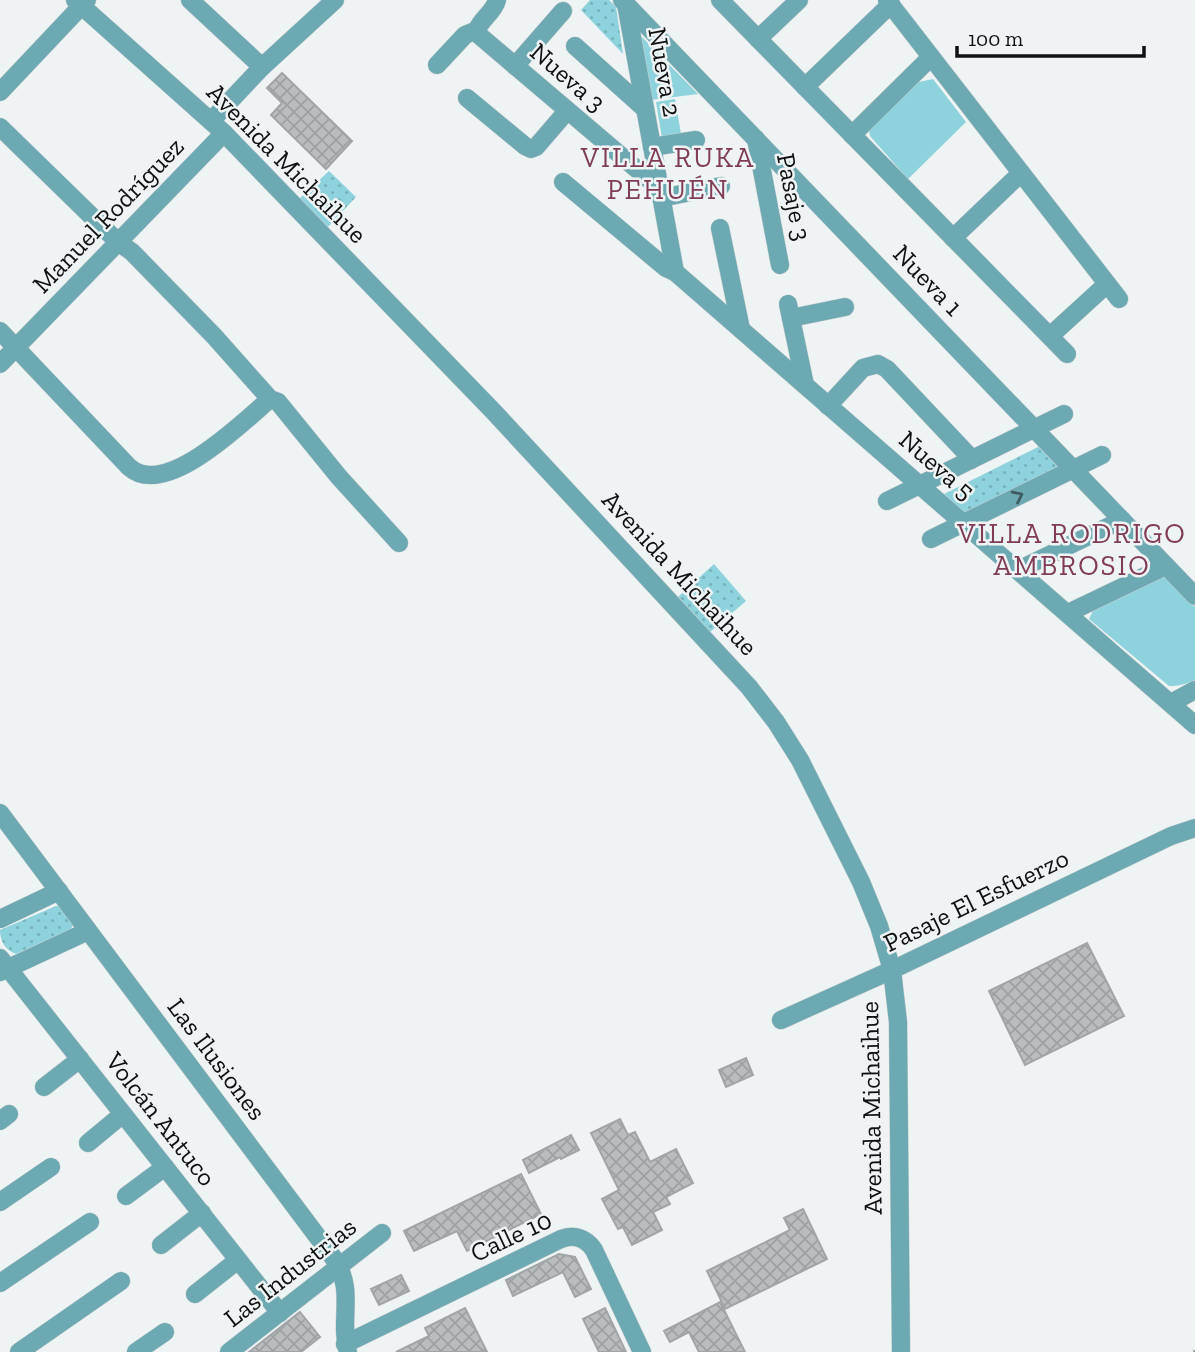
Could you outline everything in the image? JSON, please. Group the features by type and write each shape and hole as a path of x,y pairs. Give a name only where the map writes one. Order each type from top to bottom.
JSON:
{"street":[{"path":"190,0 262,67"},
{"name":"Manuel Rodríguez","path":"0,364 118,242 217,127 262,67 335,0"},
{"path":"437,65 465,35 477,30 497,0"},
{"path":"720,0 1067,354"},
{"path":"758,39 799,0"},
{"path":"0,92 81,2"},
{"name":"Avenida Michaihue","path":"81,2 217,127 494,411 749,687 788,741 811,779 861,882 879,926 892,970 898,1022 901,1352"},
{"name":"Nueva 2","path":"624,2 675,272"},
{"name":"Nueva 1","path":"624,2 1195,596"},
{"path":"805,87 889,2 1119,299"},
{"path":"515,66 563,11"},
{"name":"Nueva 3","path":"477,30 480,36 660,193"},
{"path":"575,46 645,109"},
{"path":"852,135 932,57"},
{"path":"467,98 529,148 536,147 566,111"},
{"path":"0,127 118,242 132,252 270,399 278,402 339,477 399,543"},
{"name":"Pasaje 3","path":"756,139 780,265"},
{"path":"652,147 696,140"},
{"path":"953,238 1021,173"},
{"name":"Nueva 5","path":"563,182 666,268 675,272 1195,725"},
{"path":"660,193 721,186"},
{"path":"720,228 741,329"},
{"path":"1049,336 1107,284"},
{"path":"804,385 789,311 845,307"},
{"path":"0,331 129,467 142,475 154,476 196,460 270,399"},
{"path":"828,405 863,368 878,364 887,369 971,460"},
{"path":"887,501 1065,414"},
{"path":"931,539 1102,455"},
{"path":"1018,570 1122,520"},
{"path":"1068,613 1166,566"},
{"path":"1171,703 1195,690"},
{"name":"Las Ilusiones","path":"0,813 343,1273 346,1287 346,1348"},
{"name":"Pasaje El Esfuerzo","path":"780,1020 892,970 1171,836 1195,828"},
{"path":"0,919 59,891"},
{"path":"3,966 88,931"},
{"name":"Volcán Antuco","path":"3,966 80,1059 280,1313"},
{"path":"44,1087 80,1059"},
{"path":"88,1143 123,1114"},
{"path":"0,1202 51,1167"},
{"path":"126,1196 165,1167"},
{"path":"161,1245 201,1213"},
{"path":"0,1283 90,1222"},
{"name":"Las Industrias","path":"229,1352 382,1233"},
{"name":"Calle 10","path":"346,1348 561,1239 573,1236 585,1240 594,1250 642,1352"},
{"path":"195,1294 238,1260"},
{"path":"19,1352 121,1281"},
{"path":"136,1352 165,1332"}],"shaded area":[{"path":"590,0 609,0 616,7 623,54 581,10"},
{"path":"639,34 698,94 651,100"},
{"path":"933,79 966,122 908,179 870,136 869,130 919,82"},
{"path":"675,99 681,134 662,138 656,102"},
{"path":"329,171 356,197 327,228 299,199"},
{"path":"1040,446 1062,465 1060,469 966,514 961,514 941,497 944,494"},
{"path":"714,564 746,601 710,632 678,597"},
{"path":"1167,577 1195,607 1195,680 1173,686 1169,686 1089,619 1093,611"},
{"path":"56,906 62,906 74,923 71,929 16,954 6,948 0,930"}],"building":[{"path":"282,73 352,141 326,169 271,115 282,103 267,88"},
{"path":"1087,943 1124,1016 1025,1065 989,991"},
{"path":"746,1058 753,1075 726,1087 719,1070"},
{"path":"620,1119 628,1135 635,1132 650,1162 676,1149 693,1183 666,1197 670,1204 653,1212 662,1230 632,1245 623,1227 618,1229 602,1199 619,1190 591,1133"},
{"path":"571,1135 579,1150 529,1173 523,1160"},
{"path":"521,1174 541,1214 467,1251 457,1231 414,1251 404,1231"},
{"path":"803,1209 827,1259 725,1309 707,1271 790,1230 784,1218"},
{"path":"559,1254 575,1257 591,1289 575,1297 563,1272 513,1296 506,1280"},
{"path":"401,1275 409,1291 379,1305 371,1289"},
{"path":"720,1302 745,1352 699,1352 689,1332 670,1342 664,1331"},
{"path":"465,1308 487,1352 396,1352 429,1336 425,1328"},
{"path":"605,1308 626,1352 599,1352 583,1319"},
{"path":"300,1312 320,1337 301,1352 249,1352"}],"district":[{"name":"VILLA RUKA PEHUÉN","path":"668,173"},
{"name":"VILLA RODRIGO AMBROSIO","path":"1072,549"}]}
